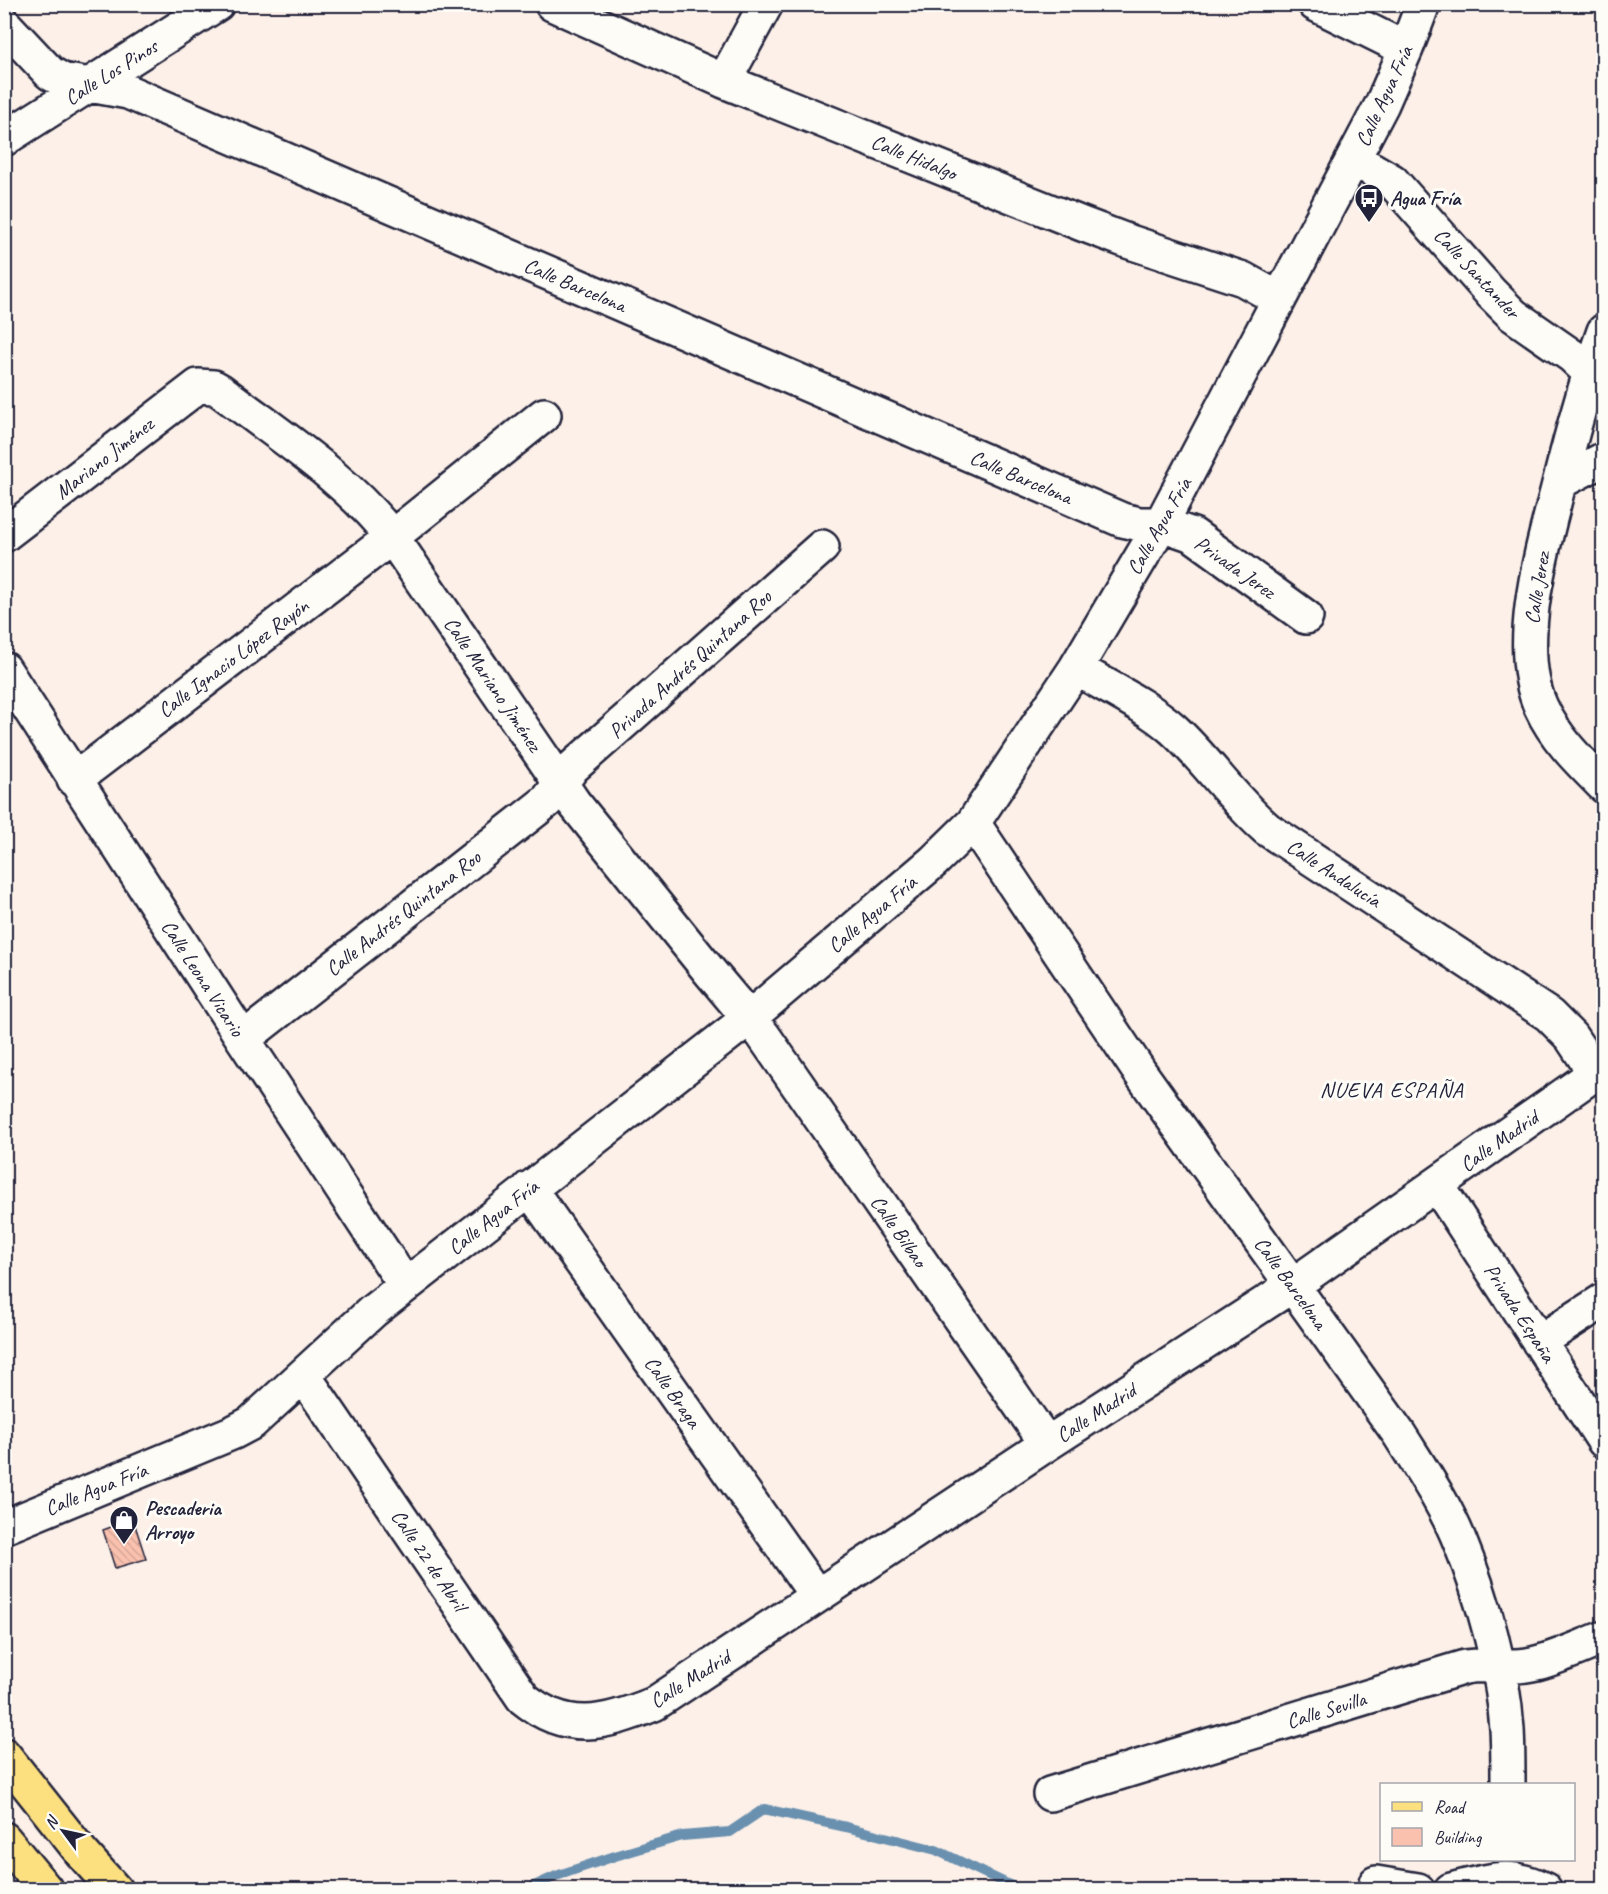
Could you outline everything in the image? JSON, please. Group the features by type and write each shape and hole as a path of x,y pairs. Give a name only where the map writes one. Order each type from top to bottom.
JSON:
{"main road":[{"path":"4,1755 81,1852 115,1890"},
{"path":"4,1839 44,1888"}],"street":[{"name":"Calle Los Pinos","path":"4,139 217,4"},
{"name":"Calle Hidalgo","path":"552,4 724,81 1105,233 1243,279 1279,299"},
{"path":"724,81 766,4"},
{"path":"1315,4 1407,49"},
{"name":"Calle Agua Fría","path":"4,1527 234,1432 264,1413 373,1311 749,1018 933,862 973,824 1076,668 1192,468 1354,159 1407,49 1423,4"},
{"name":"Calle Barcelona","path":"4,24 50,73 62,80 128,92 1122,520 1140,524 1161,524"},
{"name":"Calle Santander","path":"1354,159 1392,181 1513,315 1572,356 1596,379"},
{"name":"Calle Jerez","path":"1604,331 1596,379 1560,482 1538,568 1530,631 1532,678 1541,707 1557,733 1582,765 1604,786"},
{"name":"Mariano Jiménez","path":"4,535 191,390 206,385"},
{"name":"Calle Mariano Jiménez","path":"206,385 221,391 337,480 376,516 561,784 749,1018"},
{"name":"Calle Ignacio López Rayón","path":"74,780 392,537 544,415"},
{"path":"1560,482 1604,459"},
{"name":"Privada Jerez","path":"1161,524 1193,536 1306,617"},
{"name":"Privada Andrés Quintana Roo","path":"561,784 573,767 822,547"},
{"name":"Calle Andalucía","path":"1076,668 1161,719 1174,730 1238,803 1267,829 1550,1015 1599,1070"},
{"name":"Calle Leona Vicario","path":"4,669 74,780 405,1285"},
{"name":"Calle Andrés Quintana Roo","path":"243,1039 547,801 561,784"},
{"name":"Calle Barcelona","path":"973,824 1139,1071 1399,1434 1430,1485 1459,1540 1476,1584 1497,1665 1507,1728 1508,1783"},
{"name":"Calle Bilbao","path":"749,1018 1047,1444"},
{"name":"Calle Madrid","path":"572,1722 621,1718 654,1704 1047,1444 1293,1286 1599,1070"},
{"name":"Privada España","path":"1437,1185 1604,1441"},
{"name":"Calle Braga","path":"529,1188 817,1596"},
{"path":"1539,1342 1604,1300"},
{"name":"Calle 22 de Abril","path":"304,1376 523,1698 538,1710 556,1719 572,1722"},
{"name":"Calle Sevilla","path":"1050,1794 1465,1668 1479,1665 1533,1664 1604,1638"},
{"path":"1451,1890 1511,1875 1545,1890"},
{"path":"1376,1883 1418,1890"}],"building":[{"name":"Pescaderia Arroyo","path":"133,1519 146,1559 115,1568 103,1530"}],"waterway":[{"path":"525,1890 556,1876 682,1836 730,1832 764,1809 936,1850 1020,1890"}],"place":[{"name":"Agua Fría","path":"1369,224"},
{"name":"Pescaderia Arroyo","path":"124,1546"}],"district":[{"name":"NUEVA ESPAÑA","path":"1392,1089"}]}
